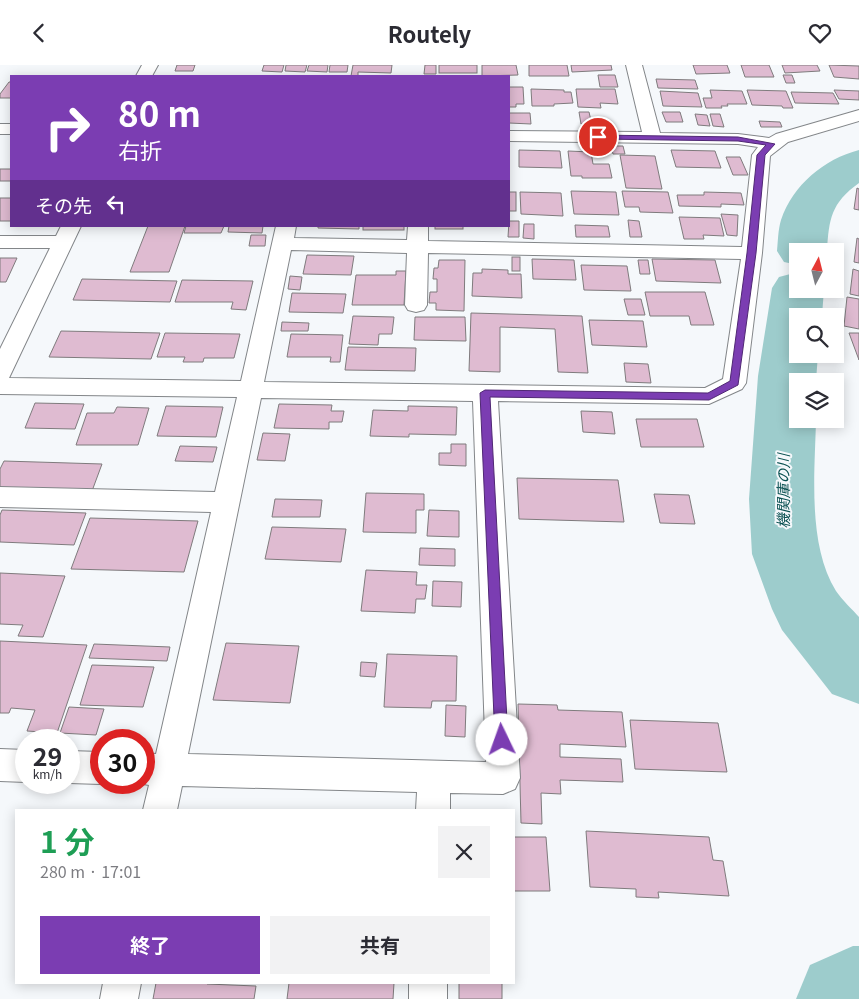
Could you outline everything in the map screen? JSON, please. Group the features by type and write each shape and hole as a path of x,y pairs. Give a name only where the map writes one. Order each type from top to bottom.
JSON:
{"street":[{"path":"634,65 652,137"},
{"path":"0,386 709,396 734,383 752,253 761,155 772,144 782,138 859,115"},
{"path":"510,136 738,139 772,144"},
{"path":"0,242 67,234"},
{"path":"0,373 67,234"},
{"path":"160,809 156,770 226,502 284,235 418,236 752,253"},
{"path":"416,305 418,236"},
{"path":"156,770 503,778 485,393"},
{"path":"0,497 226,502"},
{"path":"0,765 15,766"},
{"path":"433,809 434,777"},
{"path":"119,999 122,984"},
{"path":"428,984 428,999"}],"building":[{"path":"177,65 195,65 193,71 175,71"},
{"path":"264,65 284,65 282,72 262,71"},
{"path":"286,65 307,65 305,72 285,71"},
{"path":"309,65 328,65 327,72 307,71"},
{"path":"330,65 348,65 347,72 329,72"},
{"path":"353,65 392,65 391,73 358,72 358,75 351,75"},
{"path":"425,65 436,65 436,74 424,74"},
{"path":"439,65 477,65 477,73 439,73"},
{"path":"482,65 516,65 518,75 510,75 482,75"},
{"path":"529,65 567,65 569,76 529,76"},
{"path":"571,65 611,65 612,70 572,72"},
{"path":"693,65 727,65 730,73 696,74"},
{"path":"741,65 769,65 774,77 745,77"},
{"path":"782,65 817,65 820,71 785,73"},
{"path":"829,65 859,66 859,79 834,77"},
{"path":"598,75 615,75 618,87 600,87"},
{"path":"783,75 792,75 795,83 786,83"},
{"path":"656,79 695,80 698,89 658,88"},
{"path":"10,82 10,98 0,98 0,94"},
{"path":"510,87 523,87 524,104 516,104 516,107 510,107"},
{"path":"531,89 571,92 573,103 554,104 554,106 532,106"},
{"path":"576,89 615,89 618,104 600,103 601,108 578,107"},
{"path":"710,90 742,91 747,104 727,104 728,106 721,106 722,108 706,108 703,98 712,98"},
{"path":"747,90 786,91 793,108 752,105"},
{"path":"834,90 859,91 859,100 839,99"},
{"path":"660,91 698,93 702,107 663,106"},
{"path":"791,92 833,93 839,104 795,103"},
{"path":"579,112 589,112 592,125 581,124"},
{"path":"662,112 680,112 683,122 666,122"},
{"path":"510,113 530,113 531,124 510,123"},
{"path":"695,114 707,115 710,126 698,125"},
{"path":"710,114 720,114 724,127 713,126"},
{"path":"759,121 780,122 782,127 761,127"},
{"path":"611,146 623,146 625,154 613,154"},
{"path":"519,150 560,151 562,168 519,167"},
{"path":"671,150 715,151 721,168 676,167"},
{"path":"568,151 591,152 593,164 609,164 612,178 571,176"},
{"path":"620,155 655,156 662,189 626,188"},
{"path":"726,157 740,157 748,175 733,175"},
{"path":"0,169 10,169 10,181 0,181"},
{"path":"857,188 859,189 859,210 854,209"},
{"path":"571,191 616,192 619,215 574,214"},
{"path":"622,191 668,192 673,213 640,212 639,207 625,207"},
{"path":"510,192 516,192 516,211 510,211"},
{"path":"520,192 561,193 563,216 521,214"},
{"path":"704,192 741,193 744,205 721,204 721,207 679,206 677,195 704,195"},
{"path":"0,198 10,198 10,221 0,221"},
{"path":"721,214 738,215 737,236 727,235"},
{"path":"679,217 720,218 724,236 703,235 704,239 684,239"},
{"path":"628,220 639,221 642,237 630,237"},
{"path":"510,221 519,221 519,237 508,237"},
{"path":"524,224 534,224 534,239 523,238"},
{"path":"575,225 608,226 610,237 576,237"},
{"path":"148,227 185,227 169,272 130,272"},
{"path":"186,227 224,227 221,233 184,233"},
{"path":"229,227 263,227 262,233 228,232"},
{"path":"359,227 359,229 318,228"},
{"path":"363,227 404,227 404,230 363,230"},
{"path":"435,227 463,227 463,229 435,229"},
{"path":"251,235 266,235 265,246 249,246"},
{"path":"857,238 859,239 859,263 854,262"},
{"path":"307,255 354,256 351,275 303,274"},
{"path":"512,257 520,257 520,271 512,271"},
{"path":"0,258 17,258 6,282 0,282"},
{"path":"532,259 574,260 576,280 533,279"},
{"path":"652,259 715,260 721,283 656,281"},
{"path":"439,260 465,260 464,311 436,310 436,303 429,303 430,292 437,292 437,279 433,279 434,268 438,268"},
{"path":"638,260 648,260 650,274 640,274"},
{"path":"581,265 627,266 631,291 584,290"},
{"path":"482,269 508,270 508,274 521,274 522,298 472,296 473,273 482,273"},
{"path":"853,269 859,271 859,296 850,294"},
{"path":"396,271 406,271 404,305 352,305 356,275 396,275"},
{"path":"290,276 302,277 300,290 288,289"},
{"path":"82,279 177,281 170,302 73,300"},
{"path":"182,280 253,281 246,310 231,309 233,302 175,302"},
{"path":"645,292 705,292 714,325 691,325 689,316 650,316"},
{"path":"292,293 346,294 343,313 289,312"},
{"path":"847,297 859,299 859,329 844,326"},
{"path":"624,299 641,299 645,315 628,315"},
{"path":"471,313 582,316 588,373 558,372 555,329 500,327 500,372 469,371"},
{"path":"353,316 394,317 392,334 379,334 378,345 349,344"},
{"path":"415,317 465,317 466,341 414,340"},
{"path":"589,320 643,321 647,347 592,345"},
{"path":"282,322 309,323 308,331 281,331"},
{"path":"61,331 160,333 151,359 49,357"},
{"path":"165,333 240,334 234,358 204,358 203,362 183,362 185,357 157,357"},
{"path":"849,333 859,333 859,360"},
{"path":"291,334 343,335 340,362 330,362 331,357 287,357"},
{"path":"348,347 416,348 415,371 345,370"},
{"path":"624,363 648,364 651,383 626,382"},
{"path":"35,403 84,404 75,429 25,428"},
{"path":"279,404 332,405 331,411 344,411 342,422 329,422 329,429 274,428"},
{"path":"166,406 223,407 216,437 157,436"},
{"path":"408,406 457,407 456,435 409,434 409,437 370,436 373,410 408,411"},
{"path":"117,407 149,408 138,445 76,445 87,413 114,413"},
{"path":"581,411 612,412 615,434 583,432"},
{"path":"636,419 697,419 704,447 641,447"},
{"path":"263,433 290,434 285,461 257,460"},
{"path":"451,444 466,444 466,466 439,465 439,453 451,453"},
{"path":"180,446 217,447 213,462 175,461"},
{"path":"4,461 102,464 92,491 0,488 0,469"},
{"path":"517,478 618,480 624,522 519,519"},
{"path":"366,493 424,494 424,510 416,510 416,533 363,532"},
{"path":"654,494 689,495 695,524 660,523"},
{"path":"275,499 322,500 320,517 272,517"},
{"path":"2,510 86,513 74,545 0,542 0,515"},
{"path":"429,510 459,511 459,537 427,536"},
{"path":"90,518 198,521 184,572 71,569"},
{"path":"272,527 346,529 341,562 265,559"},
{"path":"420,548 455,549 455,566 419,565"},
{"path":"366,570 417,572 416,585 427,585 425,599 416,599 415,613 361,611"},
{"path":"0,573 65,576 43,637 18,636 23,625 0,624"},
{"path":"433,581 462,582 461,607 432,606"},
{"path":"0,641 87,645 58,729 28,729 35,710 11,708 9,713 0,713"},
{"path":"226,643 299,646 290,703 213,700"},
{"path":"94,644 170,647 167,661 89,658"},
{"path":"387,654 457,656 456,701 432,701 431,708 384,707"},
{"path":"361,662 377,663 375,677 360,676"},
{"path":"92,665 154,667 143,707 80,705"},
{"path":"518,704 557,705 558,710 622,712 626,747 560,744 560,757 621,759 623,782 560,780 561,794 541,793 542,824 521,823"},
{"path":"446,705 466,706 465,737 445,736"},
{"path":"69,707 104,709 98,729 90,729 90,735 80,734 80,729 61,729"},
{"path":"630,720 718,723 727,772 635,769"},
{"path":"586,831 709,837 713,860 723,861 729,896 658,892 659,898 636,897 636,889 590,887"},
{"path":"515,837 546,837 550,891 515,891"},
{"path":"156,984 256,986 254,999 153,999"},
{"path":"289,984 394,984 393,999 287,999"},
{"path":"459,984 502,984 502,999 459,999"}],"waterway":[{"name":"機関庫の川","path":"803,243 805,223 814,201 826,186 859,164"},
{"name":"機関庫の川","path":"797,298 787,376 782,499 786,554 808,609 859,671"},
{"name":"機関庫の川","path":"844,999 853,994 859,994"}],"route":[{"path":"502,740 485,393 709,396 734,383 752,253 761,155 772,144 738,139 598,137"}]}
